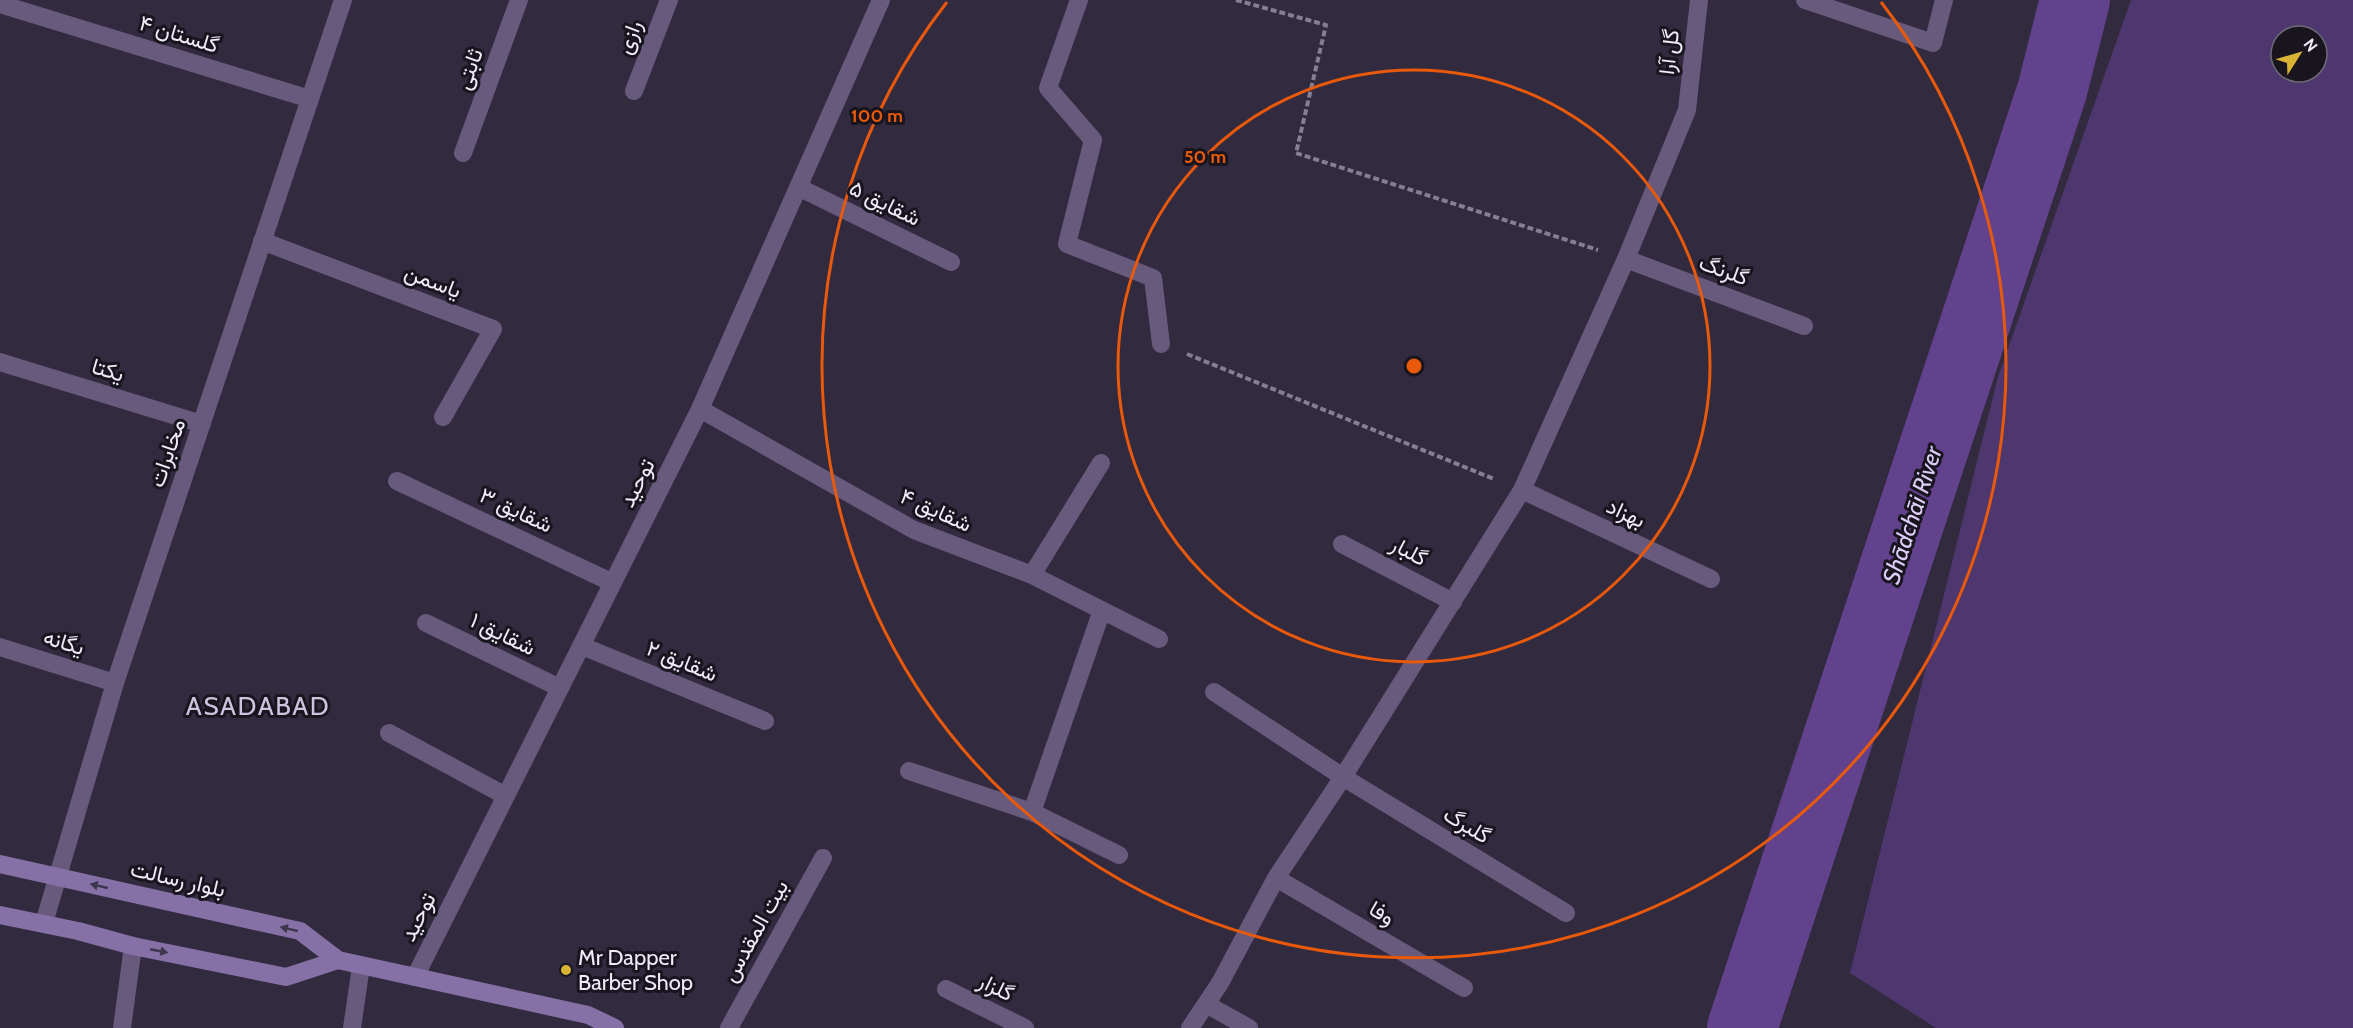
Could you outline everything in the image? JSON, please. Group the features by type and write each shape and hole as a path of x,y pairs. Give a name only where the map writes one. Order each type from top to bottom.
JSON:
{"street":[{"name":"مخابرات","path":"44,924 114,683 343,0"},
{"name":"ثابتی","path":"463,153 519,0"},
{"name":"رازی","path":"634,91 669,0"},
{"name":"توحید","path":"415,977 700,410 881,0"},
{"path":"1079,0 1048,88 1093,140 1066,244 1153,278 1161,344"},
{"name":"گل آرا","path":"1190,1028 1220,983 1276,878 1343,777 1522,490 1626,259 1687,110 1699,0"},
{"path":"1805,0 1933,43 1944,0"},
{"name":"گلستان ۴","path":"10,4 310,99"},
{"name":"شقایق ۵","path":"798,187 951,262"},
{"name":"یاسمن","path":"262,241 493,329 442,417"},
{"name":"گلرنگ","path":"1626,259 1804,326"},
{"name":"یکتا","path":"0,362 202,424"},
{"name":"شقایق ۴","path":"700,410 914,530 1032,575 1159,639"},
{"path":"1032,575 1101,463"},
{"name":"شقایق ۳","path":"398,481 613,584"},
{"name":"بهزاد","path":"1522,490 1711,579"},
{"name":"گلبار","path":"1342,544 1452,602"},
{"path":"1032,812 1102,610"},
{"name":"شقایق ۱","path":"426,623 560,688"},
{"name":"شقایق ۲","path":"582,646 765,722"},
{"name":"یگانه","path":"0,647 114,683"},
{"name":"گلبرگ","path":"1214,692 1343,777 1566,913"},
{"path":"389,733 506,796"},
{"path":"909,771 1032,812 1119,855"},
{"name":"بیت المقدس","path":"729,1028 823,858"},
{"name":"بلوار رسالت","path":"0,864 300,931 338,960 588,1015 615,1028"},
{"name":"وفا","path":"1276,878 1464,988"},
{"path":"0,915 134,946 286,976 338,960"},
{"path":"122,1028 134,946"},
{"path":"352,1028 361,966"},
{"name":"گلزار","path":"946,989 1025,1028"},
{"path":"1206,1004 1249,1028"}],"path":[{"path":"1236,0 1326,25 1296,153 1626,259"},
{"path":"1161,344 1522,490"}],"shaded area":[{"path":"2131,0 2353,0 2353,1028 1936,1028 1850,973 1998,377"}],"waterway":[{"name":"Shādchāi River","path":"1742,1028 2052,91 2075,0"}],"place":[{"name":"Mr Dapper Barber Shop","path":"566,970"}],"district":[{"name":"ASADABAD","path":"258,706"}]}
